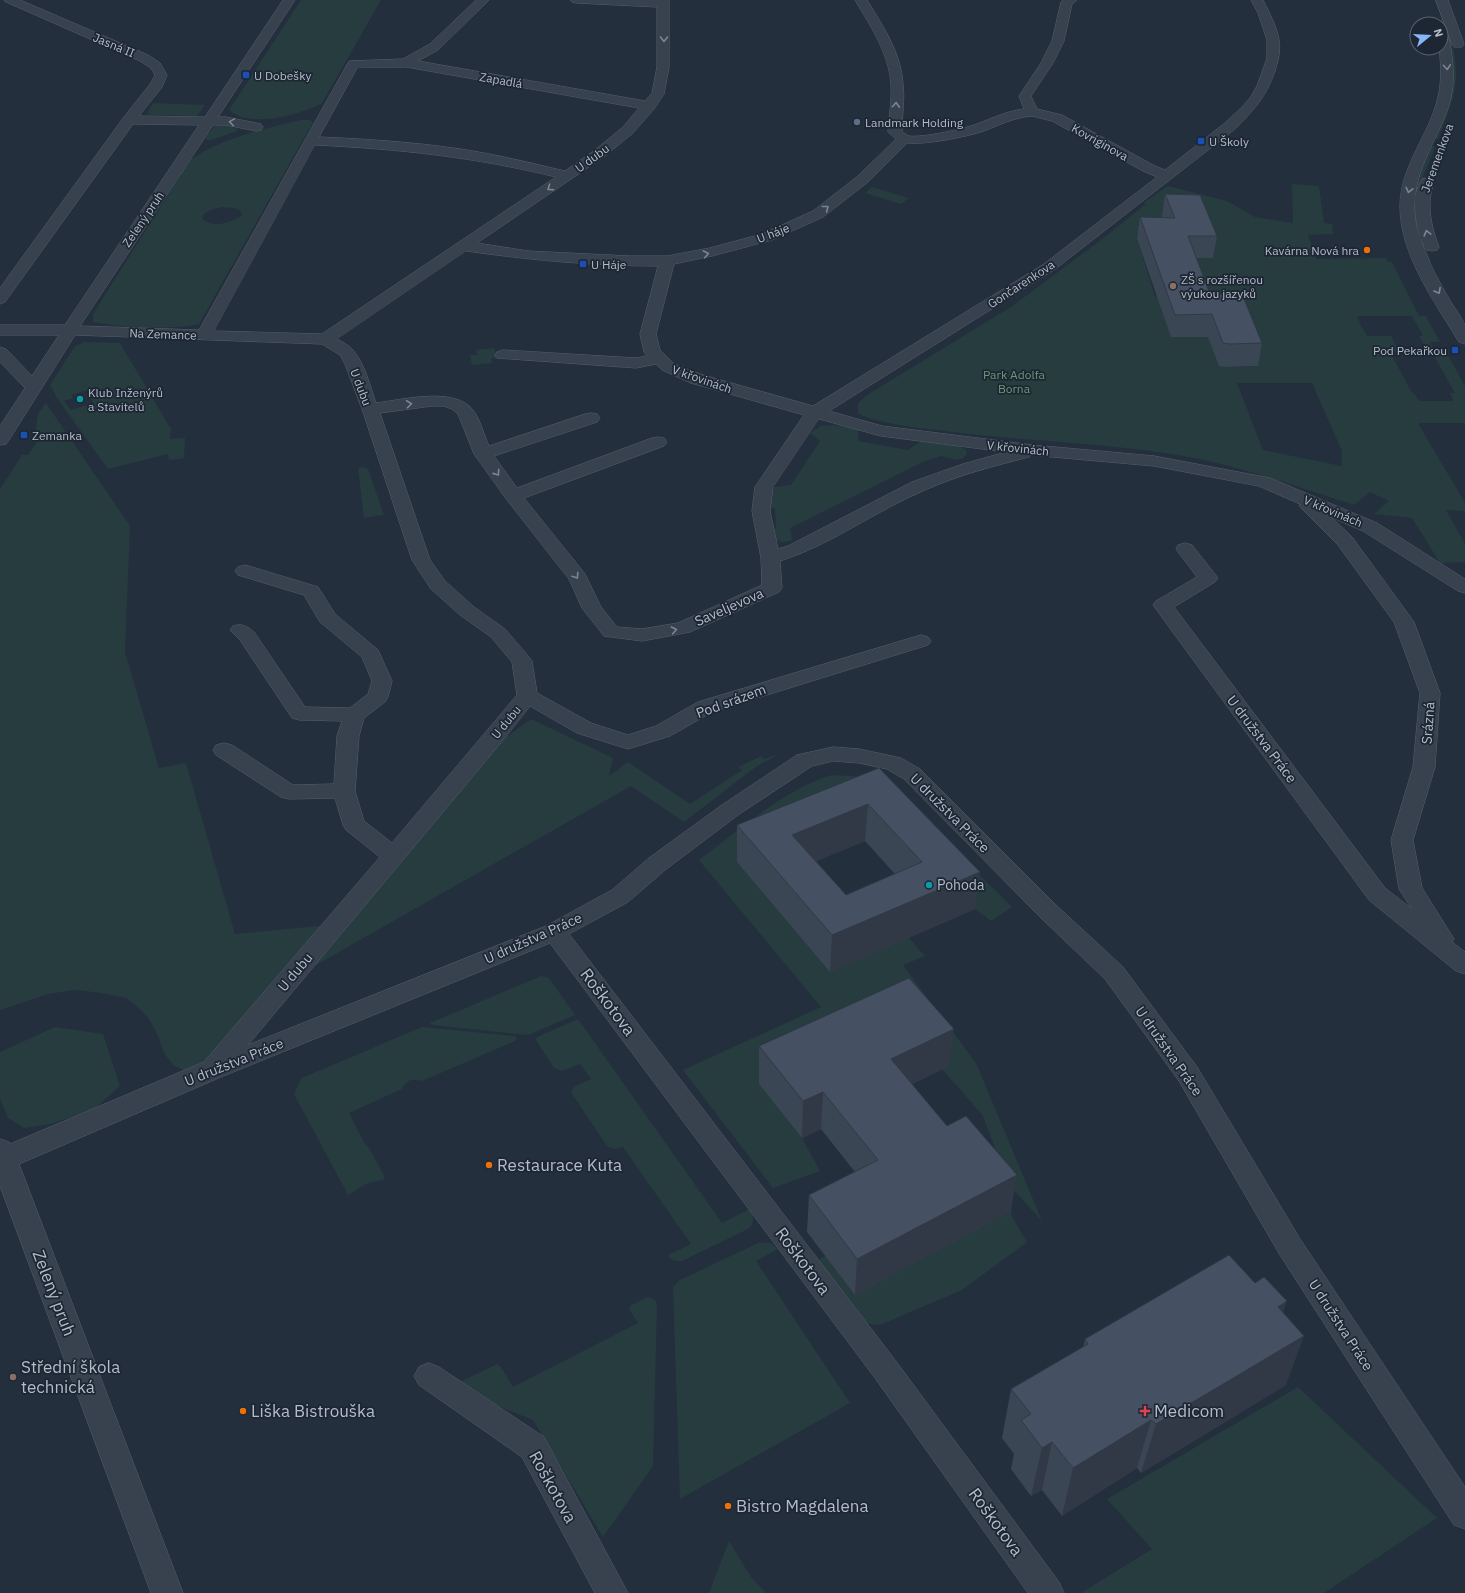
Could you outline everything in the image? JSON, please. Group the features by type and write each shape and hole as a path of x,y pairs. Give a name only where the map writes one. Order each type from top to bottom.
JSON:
{"street":[{"name":"Jasná II","path":"0,300 129,120 157,84 161,75 156,66 144,58 10,0"},
{"name":"Zelený pruh","path":"0,440 70,330 289,0"},
{"path":"406,63 434,47 484,0"},
{"path":"576,0 664,2"},
{"path":"861,0 877,26 893,60 897,85 895,132 904,139 914,140 966,132 1014,114 1032,112 1025,96 1047,63 1058,41 1068,1"},
{"name":"Gončarenkova","path":"770,558 761,511 764,487 814,413 1049,267 1230,126 1256,99 1263,86 1273,58 1273,40 1264,13 1257,0"},
{"name":"U dubu","path":"212,1070 497,734 527,696 522,661 498,633 467,611 438,585 421,560 370,409 353,364 346,352 326,339 567,176 600,153 628,130 658,94 663,67 664,2"},
{"path":"1442,11 1458,46 1460,69"},
{"name":"Jeremenkova","path":"1446,56 1448,72 1447,90 1442,108 1424,148 1410,187 1407,200 1408,218 1412,236 1425,269 1465,339"},
{"name":"Zapadlá","path":"310,141 353,64 406,63 649,106"},
{"name":"Kovriginova","path":"1032,112 1057,118 1148,168 1167,176"},
{"path":"129,120 226,121 256,127"},
{"name":"U háje","path":"462,246 570,259 667,261 712,252 767,237 818,214 863,179 904,139"},
{"path":"204,335 310,141 371,144 444,151 514,163 567,176"},
{"name":"Jeremenkova","path":"1425,269 1439,263 1427,237 1422,202 1423,190 1431,170"},
{"name":"V křovinách","path":"667,261 648,334 652,352 668,367 697,379 881,431 1033,450 1154,461 1264,482 1370,527 1465,587"},
{"name":"Na Zemance","path":"0,330 70,330 291,339 326,339"},
{"path":"0,352 33,387"},
{"path":"503,355 636,363 659,359"},
{"name":"Saveljevova","path":"370,409 432,401 445,401 458,405 466,412 483,454 513,496 578,578 592,608 611,632 642,636 683,628 772,588 770,558"},
{"path":"483,454 591,418"},
{"path":"513,496 658,442"},
{"path":"770,558 795,550 918,486 970,468 1033,450"},
{"name":"Srázná","path":"1299,496 1345,541 1404,622 1430,693 1424,767 1402,840 1411,889 1458,959"},
{"name":"U družstva Práce","path":"1185,549 1208,578 1163,605 1377,894 1458,959"},
{"path":"245,570 310,591 327,618 371,654 382,681 378,697 355,715 348,736 344,791 354,825 393,855"},
{"path":"240,630 247,636 299,713 355,715"},
{"name":"Pod srázem","path":"527,696 584,728 628,742 663,731 705,707 921,641"},
{"path":"224,750 289,792 344,791"},
{"name":"U družstva Práce","path":"2,1154 554,932 620,896 657,864 724,814 805,760 833,754 859,756 892,763 912,774 1048,911 1114,972 1188,1074 1290,1246 1465,1514"},
{"name":"Roškotova","path":"554,932 885,1370 1048,1593"},
{"name":"Zelený pruh","path":"2,1154 167,1593"},
{"name":"Roškotova","path":"429,1376 533,1447 612,1593"}],"green space":[{"path":"301,0 381,0 322,103 301,112 275,118 249,119 238,116 229,110"},
{"path":"1449,32 1456,64 1456,83 1451,104 1438,139 1434,139 1446,56 1449,56"},
{"path":"153,103 205,105 197,116 150,115 147,113"},
{"path":"301,120 309,120 313,122 199,324 146,328 93,322 93,314 190,160 202,152 229,140","holes":["222,207 234,208 241,211 242,215 222,224 211,223 202,218 204,214 213,209"]},
{"path":"224,124 238,129 237,131 212,140 206,140 206,137 214,127"},
{"path":"1432,145 1435,147 1418,189 1422,237 1431,261 1426,260 1417,236 1412,201 1419,175"},
{"name":"Park Adolfa Borna","path":"1292,184 1319,186 1324,223 1332,224 1333,234 1308,235 1316,259 1386,258 1388,262 1392,262 1419,316 1426,316 1440,342 1430,342 1433,348 1444,348 1465,386 1465,423 1418,423 1465,503 1465,511 1446,510 1465,544 1465,562 1440,563 1412,518 1374,514 1389,501 1370,492 1354,505 1240,469 1194,458 1143,450 913,427 874,420 858,413 858,403 867,395 1011,307 1097,243 1146,204 1143,203 1168,186 1227,201 1255,217 1293,223","holes":["1162,216 1182,257 1193,316 1252,367 1226,367 1208,337 1155,296 1137,239 1171,239","1357,316 1412,316 1423,336 1419,336 1428,352 1432,352 1455,393 1450,393 1454,401 1419,401 1414,393 1412,393 1390,352 1399,352 1391,336 1367,336 1359,324 1360,323","1237,383 1312,383 1342,451 1342,466 1263,450"]},
{"path":"872,187 909,198 901,204 865,193"},
{"path":"84,342 120,343 171,429 170,439 185,438 184,458 169,460 168,454 108,469 57,398 50,385 75,346","holes":["90,389 93,394 88,395 94,403 71,410 64,401 73,398 71,395"]},
{"path":"494,348 498,359 491,358 492,363 472,365 470,355 477,355 476,350"},
{"path":"46,403 130,526 125,652 159,768 186,763 235,934 328,925 218,1057 193,1070 183,1070 173,1065 164,1053 158,1036 149,1019 139,1008 126,998 75,990 48,994 0,1010 0,489 22,455 28,455 37,442 30,442 35,434 38,414"},
{"path":"836,425 859,429 858,441 908,450 921,441 956,445 966,450 967,454 963,458 957,460 941,456 925,461 790,528 792,540 781,542 775,539 770,529 776,528 775,508 768,508 774,487 791,485 820,441 810,433 821,426"},
{"path":"363,467 368,469 384,515 364,518 358,468"},
{"path":"531,719 613,758 609,776 628,762 690,804 742,770 738,767 761,756 764,759 780,754 757,766 684,822 631,786 309,969 506,737"},
{"path":"832,775 863,778 877,782 892,789 1012,907 991,921 975,909 877,805 738,862 909,938 925,956 903,965 976,1063 1042,1221 1009,1185 983,1116 942,1069 949,1066 759,1083 802,1138 820,1171 773,1188 683,1070 821,1007 699,860 780,800 798,789"},
{"path":"541,976 549,978 575,1015 528,1035 432,1025 430,1023"},
{"path":"578,1019 722,1223 750,1209 753,1220 748,1229 682,1261 674,1260 669,1257 668,1255 691,1244 623,1147 614,1149 607,1146 572,1094 572,1090 575,1086 591,1079 580,1064 562,1071 554,1068 536,1040 537,1037"},
{"path":"55,1027 103,1034 120,1086 94,1109 51,1124 24,1128 8,1118 0,1099 0,1052"},
{"path":"422,1027 515,1036 517,1038 515,1041 422,1081 410,1080 403,1086 402,1089 349,1113 385,1177 382,1180 366,1184 348,1195 294,1094 302,1078"},
{"path":"1011,1211 1012,1217 1027,1242 962,1290 880,1325 861,1323 816,1262 825,1256"},
{"path":"760,1242 771,1243 778,1249 756,1261 850,1403 680,1499 673,1287 680,1280"},
{"path":"648,1297 655,1300 657,1305 653,1466 603,1537 533,1420 458,1390 458,1383 497,1364 501,1367 513,1387 638,1323 629,1309 630,1306"},
{"path":"1298,1387 1437,1518 1324,1593 1081,1593 1152,1549 1107,1499"},
{"path":"729,1541 751,1577 766,1593 709,1593"}],"building":[{"path":"1165,194 1200,195 1217,236 1188,236 1210,294 1242,294 1262,343 1223,343 1212,314 1175,315 1140,217 1175,218"},
{"path":"879,768 980,872 832,935 737,825","holes":["868,804 922,862 846,895 792,835"]},
{"path":"909,978 954,1029 891,1059 947,1126 966,1116 1017,1175 857,1259 809,1195 878,1160 823,1092 803,1101 759,1046"},
{"path":"1229,1255 1255,1283 1264,1277 1287,1301 1278,1307 1304,1336 1156,1424 1151,1420 1073,1468 1052,1442 1042,1448 1021,1420 1031,1414 1011,1389 1088,1344 1085,1339"}],"place":[{"name":"U Dobešky","path":"246,75"},
{"name":"Landmark Holding","path":"857,122"},
{"name":"U Školy","path":"1201,141"},
{"name":"Kavárna Nová hra","path":"1367,250"},
{"name":"U Háje","path":"583,264"},
{"name":"ZŠ s rozšířenou výukou jazyků","path":"1173,286"},
{"name":"Pod Pekařkou","path":"1455,350"},
{"name":"Klub Inženýrů a Stavitelů","path":"80,399"},
{"name":"Zemanka","path":"24,435"},
{"name":"Pohoda","path":"929,885"},
{"name":"Restaurace Kuta","path":"489,1165"},
{"name":"Střední škola technická","path":"13,1377"},
{"name":"Liška Bistrouška","path":"243,1411"},
{"name":"Medicom","path":"1145,1411"},
{"name":"Bistro Magdalena","path":"728,1506"}]}
